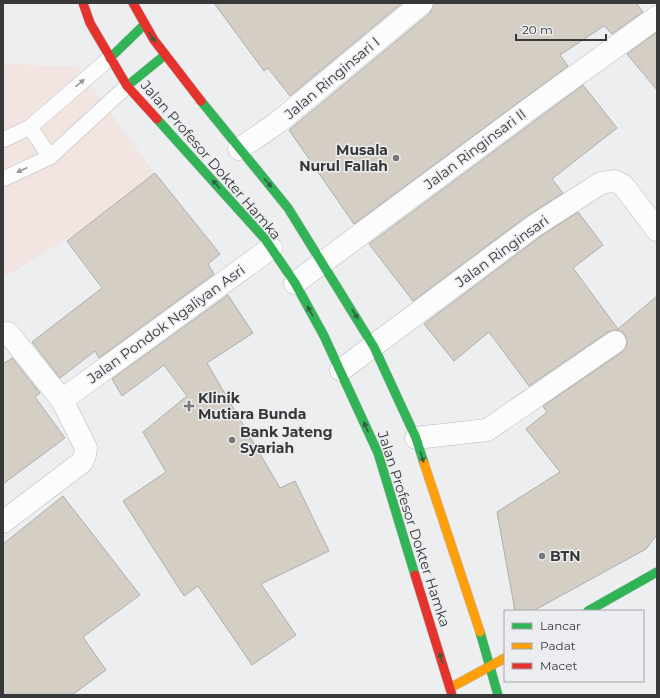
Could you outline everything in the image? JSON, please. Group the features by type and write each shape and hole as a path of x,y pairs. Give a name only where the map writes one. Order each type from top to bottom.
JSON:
{"main road":[{"name":"Jalan Profesor Dokter Hamka","path":"83,3 90,23 127,86 271,248 295,284 341,370 378,453 451,691"},
{"name":"Jalan Profesor Dokter Hamka","path":"133,3 144,25 165,55 239,149 288,208 323,261 374,347 416,438 491,666 498,695"},
{"path":"110,58 144,25"},
{"path":"127,86 165,55"},
{"path":"590,610 657,572"},
{"path":"451,691 504,659"}],"street":[{"name":"Jalan Ringinsari I","path":"239,149 277,123 422,3"},
{"name":"Jalan Ringinsari II","path":"295,284 323,261 657,17"},
{"name":"Jalan Ringinsari","path":"341,370 374,347 534,226 601,183 614,181 623,185 657,230"},
{"name":"Jalan Pondok Ngaliyan Asri","path":"62,400 271,248"},
{"path":"3,522 82,462 86,448 62,400 8,333"},
{"path":"416,438 487,430 615,342"}],"lane":[{"path":"3,140 30,127 110,58"},
{"path":"3,179 50,157 127,86"},
{"path":"30,127 50,157"}],"shaded area":[{"path":"3,64 77,66 160,181 3,278"}],"building":[{"path":"214,3 402,3 290,96 268,68 264,71"},
{"path":"434,3 639,3 637,4 643,12 612,34 604,26 560,55 568,66 354,224 289,130 430,13"},
{"path":"657,32 657,90 627,54"},
{"path":"583,85 617,128 552,179 563,193 527,216 413,301 369,244"},
{"path":"155,173 220,254 208,264 214,274 99,358 95,351 60,378 32,342 102,288 67,241"},
{"path":"578,212 603,245 573,268 618,329 657,296 657,535 646,549 535,610 515,610 497,512 560,472 526,429 547,412 543,406 622,352 626,347 627,341 625,335 621,331 614,330 608,332 529,386 489,332 454,361 424,324 541,236"},
{"path":"228,295 253,333 207,363 280,488 295,481 329,551 261,584 296,635 252,665 198,586 184,596 123,501 166,472 143,432 187,396 164,365 122,396 112,379"},
{"path":"12,358 40,393 35,397 65,438 3,484 3,364"},
{"path":"63,496 140,595 83,637 106,670 72,695 3,695 3,544"}],"traffic: fast":[{"path":"110,58 144,25"},
{"path":"127,86 165,55"},
{"path":"201,101 288,208 374,347 416,438 424,463"},
{"path":"157,119 265,239 295,283 324,336 378,453 415,575"},
{"path":"590,610 657,572"},
{"path":"480,632 498,695"}],"traffic: slow":[{"path":"424,463 480,632"},
{"path":"450,688 504,659"}],"traffic: jam":[{"path":"83,3 90,23 127,86 157,119"},
{"path":"133,3 154,40 201,101"},
{"path":"415,575 452,695"}],"place":[{"name":"Musala Nurul Fallah","path":"396,158"},
{"name":"Klinik Mutiara Bunda","path":"189,406"},
{"name":"Bank Jateng Syariah","path":"232,440"},
{"name":"BTN","path":"542,556"}]}
